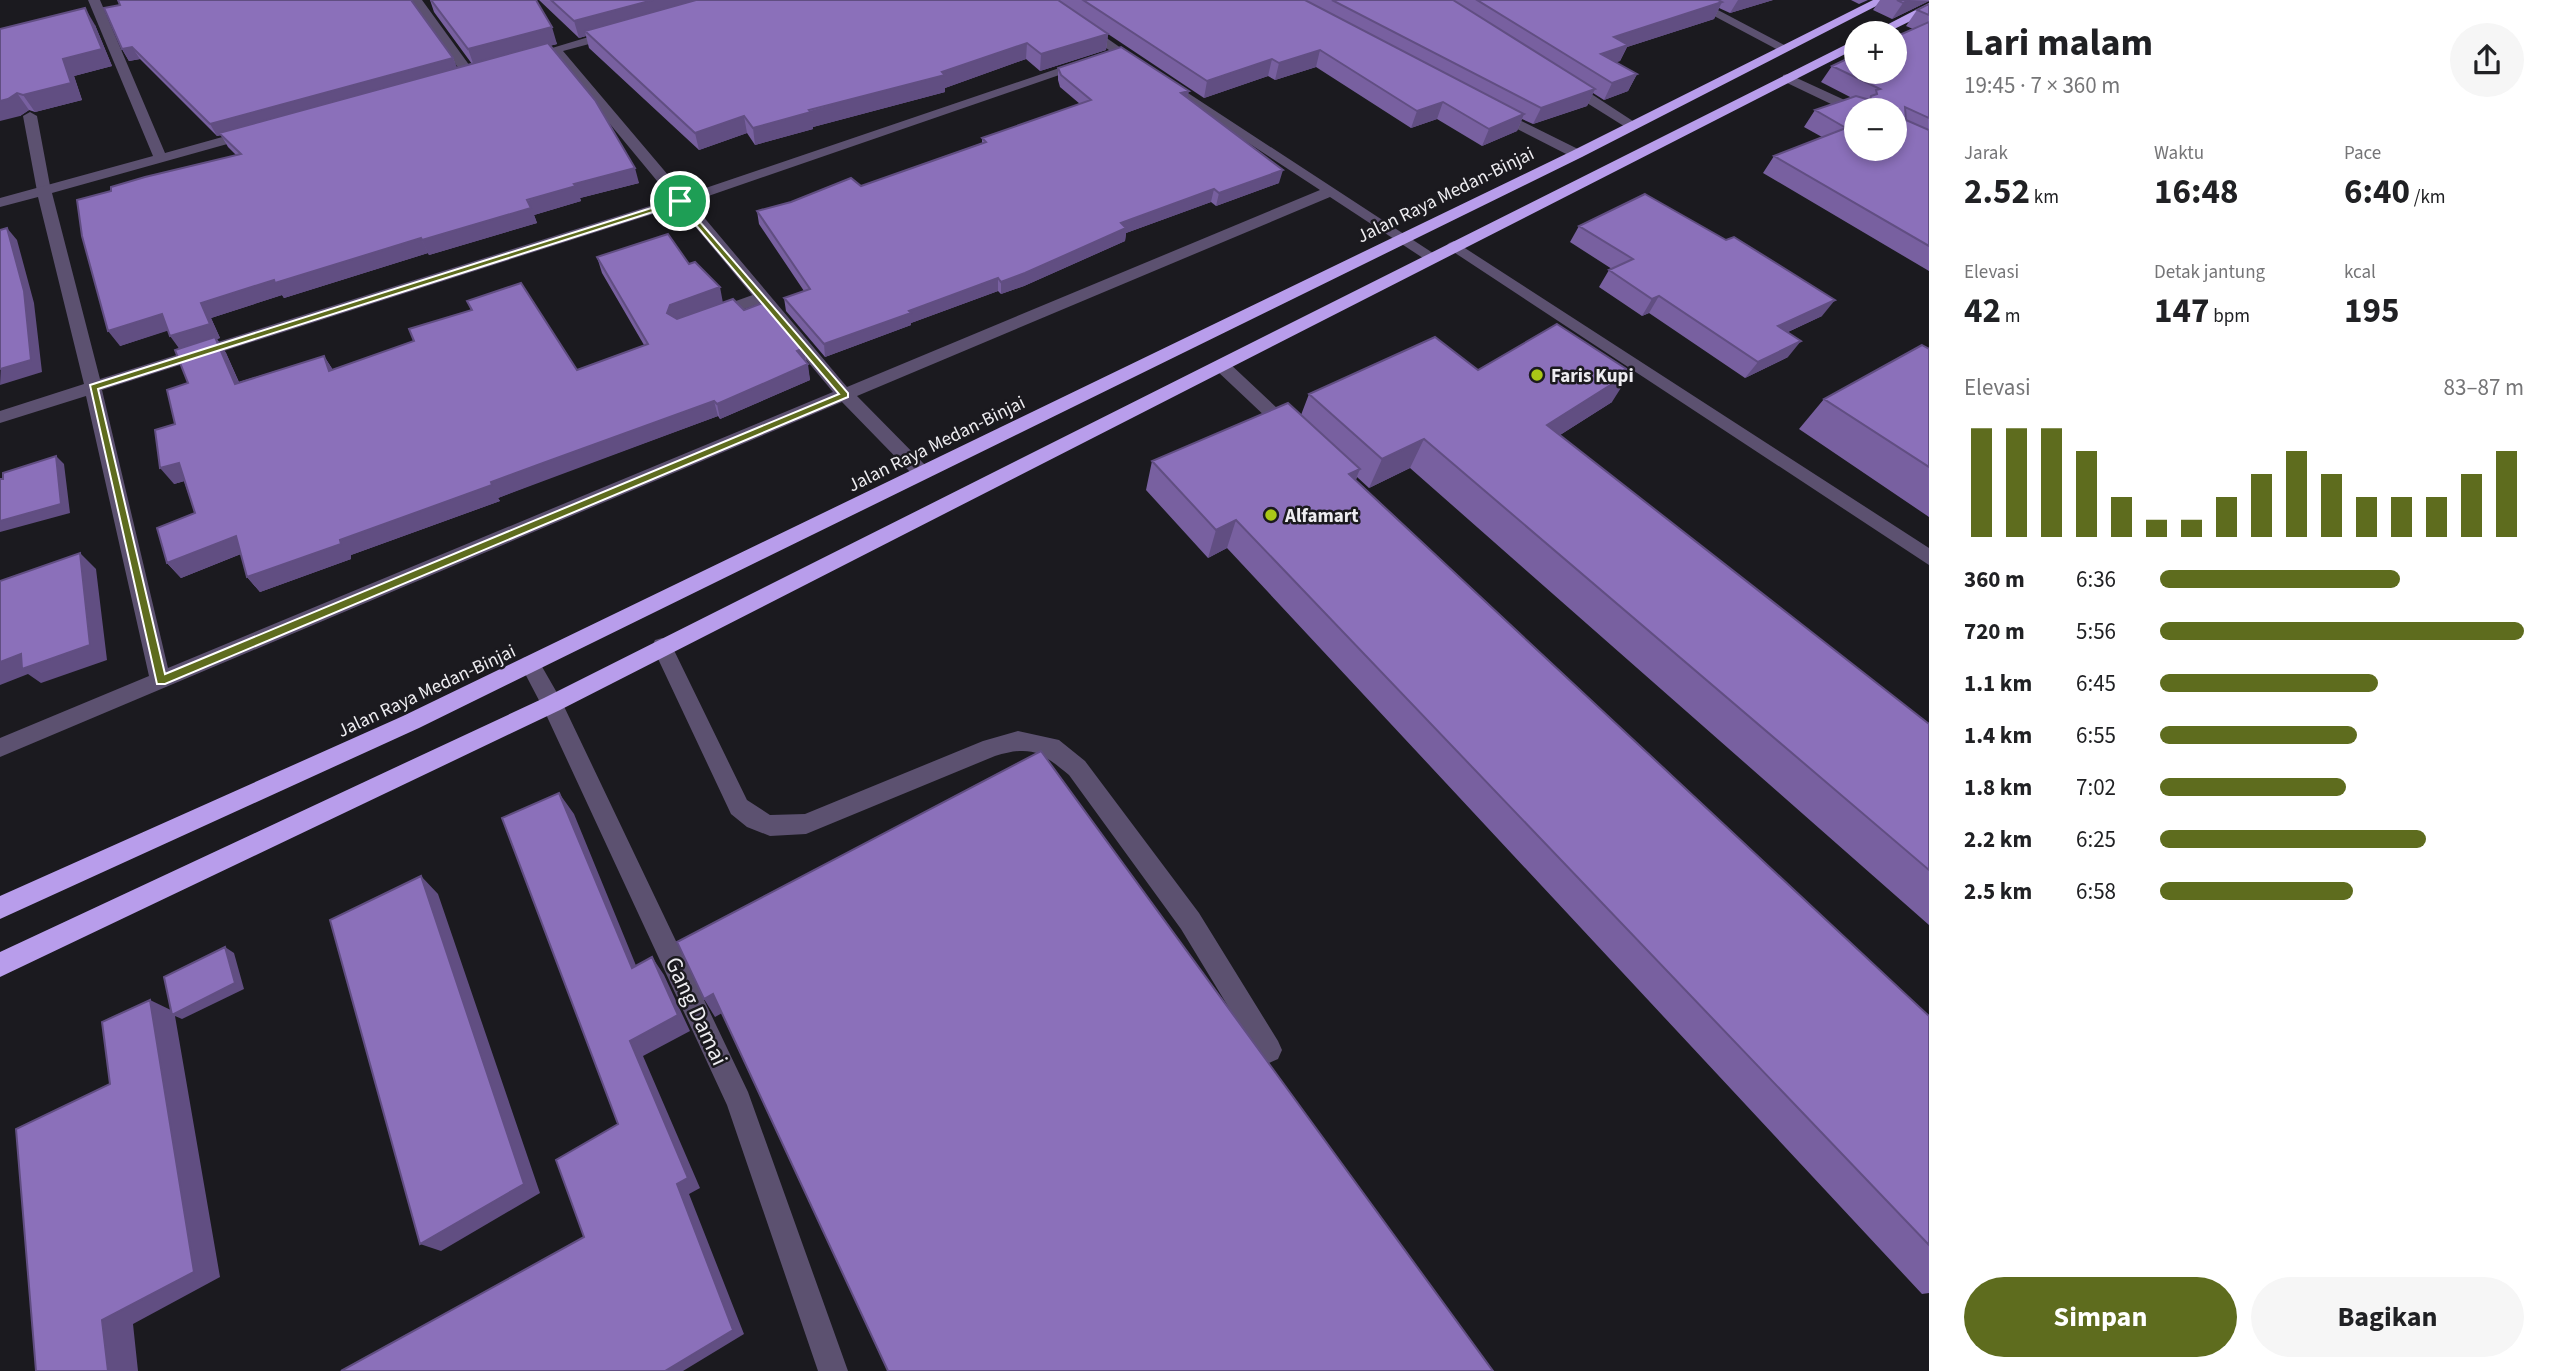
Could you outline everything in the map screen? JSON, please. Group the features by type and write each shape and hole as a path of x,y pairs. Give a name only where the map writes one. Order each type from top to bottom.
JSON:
{"highway":[{"name":"Jalan Raya Medan-Binjai","path":"0,908 411,722 1577,154 1882,0"},
{"path":"1901,21 1929,7"},
{"path":"0,965 552,704 1844,50"}],"street":[{"path":"94,0 160,159"},
{"path":"416,0 469,73"},
{"path":"1044,0 1107,57 1331,191 1431,257"},
{"path":"1690,0 1784,48"},
{"path":"506,63 635,28"},
{"path":"555,50 845,395 922,473"},
{"path":"0,418 680,201 1107,57"},
{"path":"1557,78 1632,125"},
{"path":"1788,78 1844,105"},
{"path":"1482,105 1577,154"},
{"path":"30,116 44,191 93,387 161,681"},
{"path":"0,203 268,129"},
{"path":"0,748 1331,191"},
{"path":"1454,246 1929,558"},
{"path":"693,323 761,297"},
{"path":"1222,366 1304,442"},
{"path":"662,646 740,807 755,821 779,829 806,824 991,748 1018,740 1051,747 1077,768 1189,921 1269,1050"},
{"name":"Gang Damai","path":"530,664 552,704 739,1101 833,1371"}],"building":[{"path":"118,0 411,0 453,58 210,124 132,47 122,49 104,8 120,5"},
{"path":"431,0 536,0 552,27 468,49"},
{"path":"551,0 653,0 574,21"},
{"path":"696,0 1058,0 1108,34 1041,54 1027,43 942,72 945,75 809,110 811,112 753,128 744,116 695,133 585,31"},
{"path":"1083,0 1305,0 1524,114 1489,129 1443,102 1417,111 1320,50 1279,63 1272,59 1207,81"},
{"path":"1332,0 1453,0 1595,89 1541,108"},
{"path":"1477,0 1722,2 1614,37 1628,45 1601,54 1637,74 1612,83"},
{"path":"1929,4 1929,15 1917,10"},
{"path":"85,8 102,49 63,59 71,83 23,95 17,93 0,101 0,29"},
{"path":"1929,22 1929,118 1907,108 1907,98 1870,98 1880,89 1870,84 1907,84 1907,32"},
{"path":"548,43 595,100 635,168 527,200 531,208 201,303 210,324 170,336 162,314 108,331 82,236 77,200 111,191 111,187 145,177 241,154 219,133"},
{"path":"1121,47 1189,91 1181,93 1283,170 1219,193 1214,189 1121,223 1126,228 1025,273 1001,282 998,278 824,344 784,298 810,289 757,211 791,202 851,178 861,186 986,142 982,138 1091,100 1061,75 1058,68"},
{"path":"1844,60 1844,72 1832,66"},
{"path":"1844,100 1844,127 1815,110"},
{"path":"1907,120 1929,130 1929,246 1774,156 1844,129 1844,161 1907,161"},
{"path":"1645,194 1726,240 1734,237 1835,300 1778,326 1801,341 1758,362 1659,296 1652,299 1609,270 1633,259 1579,226"},
{"path":"7,228 24,291 31,360 0,369 0,230"},
{"path":"668,234 689,264 695,262 720,287 670,305 667,313 677,319 733,299 744,310 765,302 804,348 797,351 808,364 717,404 714,401 491,482 492,485 340,540 341,544 247,577 236,536 167,563 157,528 195,513 179,463 160,468 155,430 175,424 167,390 188,383 175,350 215,337 235,384 324,356 329,371 414,341 409,329 472,310 467,301 521,283 577,370 648,344 597,257"},
{"path":"1557,324 1631,372 1547,425 1929,724 1929,870 1424,439 1382,459 1309,394 1435,337 1478,370"},
{"path":"1922,345 1929,349 1929,467 1824,399"},
{"path":"1288,403 1360,469 1349,474 1929,1016 1929,1245 1236,520 1216,530 1152,461"},
{"path":"56,456 61,504 0,521 0,479 3,479 3,473"},
{"path":"80,553 90,645 22,669 21,654 0,662 0,581"},
{"path":"1041,751 1493,1371 888,1371 713,994 704,999 677,942"},
{"path":"559,793 632,968 652,957 678,1015 630,1041 688,1178 677,1184 733,1330 665,1371 341,1371 584,1237 556,1160 618,1124 502,818"},
{"path":"421,876 524,1184 420,1244 330,920"},
{"path":"225,947 235,983 172,1015 164,977"},
{"path":"150,1000 194,1272 102,1320 108,1371 36,1371 16,1129 110,1084 102,1022"}],"place":[{"name":"Faris Kupi","path":"1537,375"},
{"name":"Alfamart","path":"1271,515"}],"route":[{"path":"680,201 845,395 161,681 93,387 680,201"}]}
